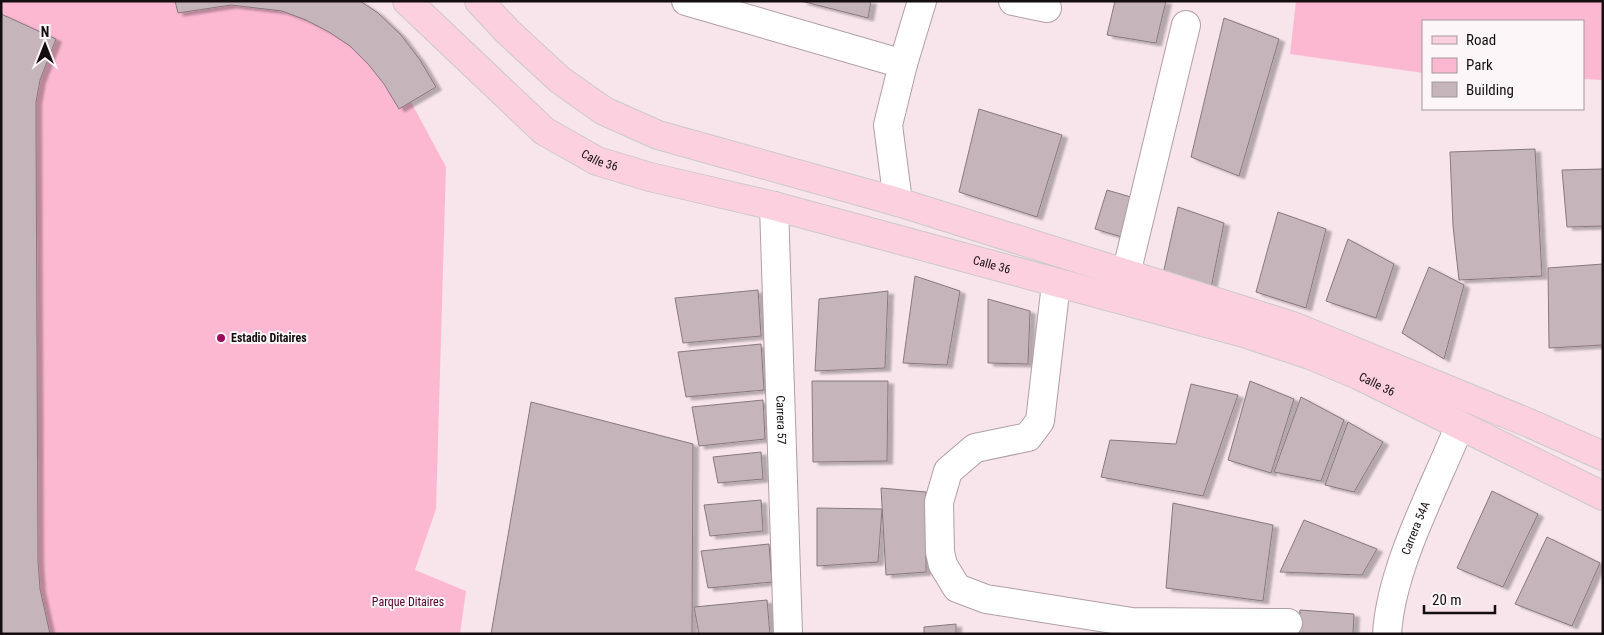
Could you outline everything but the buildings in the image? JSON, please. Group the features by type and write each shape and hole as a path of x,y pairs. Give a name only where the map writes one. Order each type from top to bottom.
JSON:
{"main road":[{"name":"Calle 36","path":"407,1 544,131 597,161 650,177 774,206 1056,284 1244,333 1310,355 1358,376 1603,496"},
{"name":"Calle 36","path":"479,1 508,32 560,80 604,111 658,134 898,202 1293,326 1529,423 1603,456"}],"street":[{"path":"686,1 903,64"},
{"path":"898,202 888,125 903,64 922,1"},
{"path":"1013,1 1047,8"},
{"path":"1126,274 1186,25"},
{"name":"Carrera 57","path":"774,206 788,634"},
{"path":"1056,284 1040,422 1028,436 975,448 948,471 940,502 940,552 943,565 956,588 986,599 1132,622 1288,623"},
{"name":"Carrera 54A","path":"1387,634 1388,619 1400,568 1460,427"}],"green space":[{"name":"Estadio Ditaires","path":"1,1 360,1 403,40 421,63 436,87 411,102 446,167 436,509 415,570 466,591 460,634 1,634"},
{"path":"1296,1 1603,1 1603,80 1584,79 1584,20 1422,20 1422,73 1290,54"}],"place":[{"name":"Estadio Ditaires","path":"221,338"}],"park label":[{"name":"Parque Ditaires","path":"408,602"}]}
